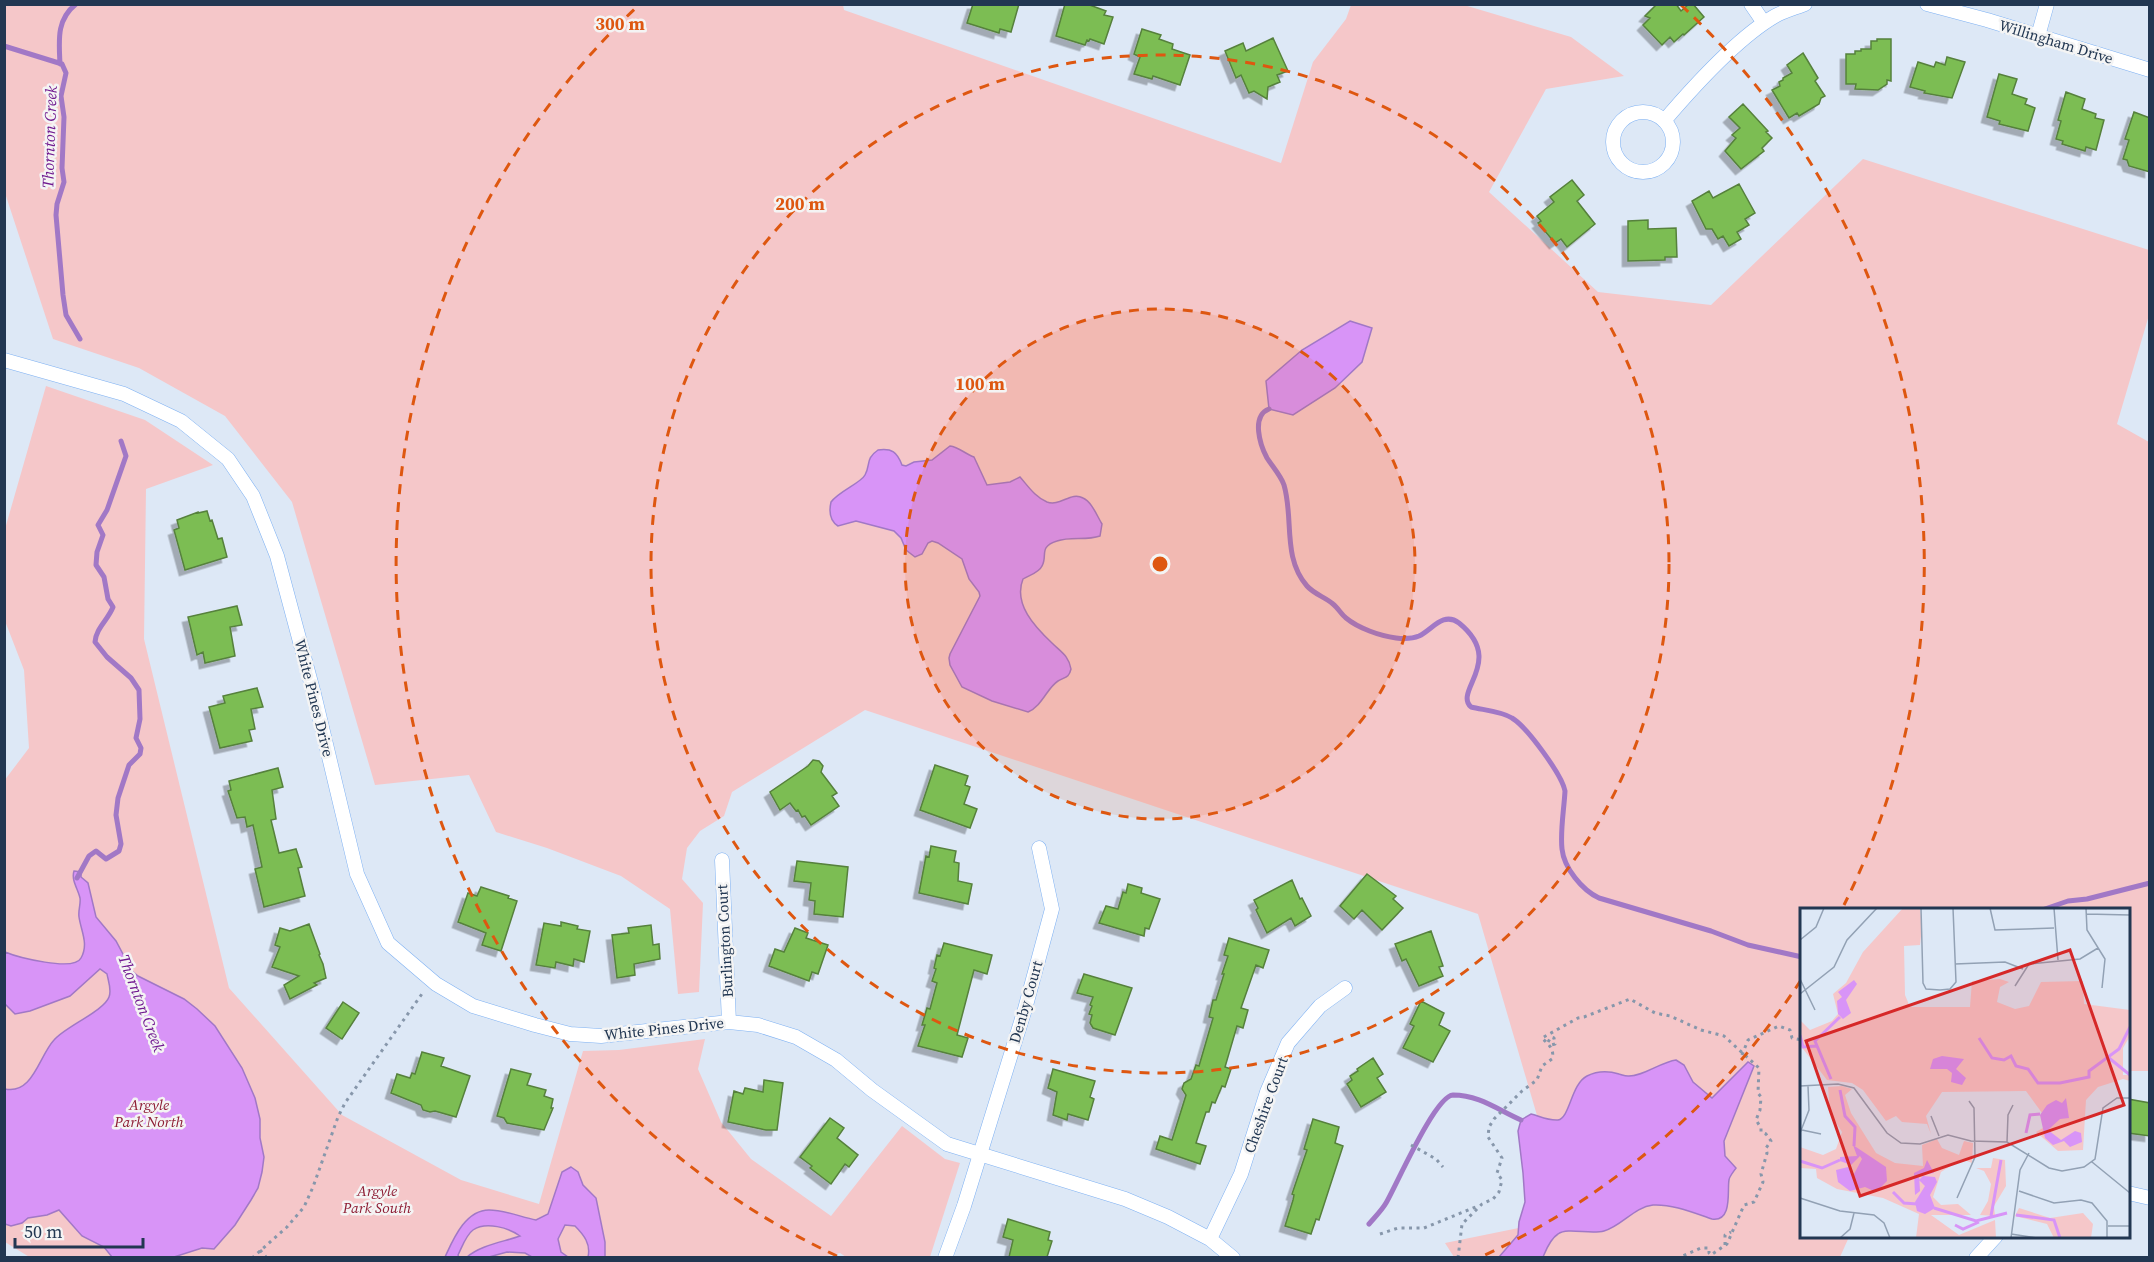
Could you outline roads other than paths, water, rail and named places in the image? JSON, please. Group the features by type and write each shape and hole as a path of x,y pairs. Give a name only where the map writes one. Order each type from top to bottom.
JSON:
{"street":[{"path":"1751,4 1764,23"},
{"path":"1664,121 1682,99 1764,23 1805,4"},
{"name":"Willingham Drive","path":"1927,4 2150,70"},
{"path":"2038,36 2047,4"},
{"path":"1645,112 1664,121 1673,139 1672,150 1661,167 1641,173 1622,164 1612,146 1617,126 1625,118 1645,112"},
{"name":"White Pines Drive","path":"4,360 124,394 181,421 228,459 253,496 277,556 314,694 357,874 388,943 432,980 473,1006 570,1034 602,1036 729,1022 758,1025 796,1037 836,1060 872,1090 947,1144 1125,1199 1168,1216 1210,1239 1233,1257"},
{"name":"Denby Court","path":"945,1257 1025,1009 1052,909 1039,848"},
{"name":"Burlington Court","path":"722,860 729,1022"},
{"name":"Cheshire Court","path":"1210,1239 1241,1174 1267,1092 1288,1043 1320,1006 1345,988"},
{"path":"2130,1193 2150,1198"},
{"path":"1976,1257 1994,1238"}],"water":[{"path":"1350,321 1372,328 1362,362 1335,388 1293,415 1269,409 1266,381 1302,350"},
{"path":"950,446 974,457 987,485 1010,482 1020,477 1035,494 1047,502 1052,503 1079,496 1089,503 1102,524 1100,536 1051,543 1045,549 1041,568 1023,579 1021,597 1027,614 1039,630 1066,657 1071,669 1068,676 1054,684 1037,706 1028,712 992,701 962,687 950,665 950,654 980,596 969,579 962,559 932,541 928,543 922,554 915,557 906,550 901,538 894,531 856,521 838,526 831,516 831,502 863,478 870,459 878,450 893,452 902,465 906,466 914,462 932,460"},
{"path":"74,871 81,872 81,877 88,883 96,917 116,941 132,971 184,999 215,1026 242,1068 255,1098 264,1157 258,1188 235,1225 214,1249 202,1248 174,1257 112,1257 104,1247 82,1236 59,1210 47,1215 28,1218 22,1223 11,1226 5,1224 5,1089 15,1089 29,1080 54,1040 100,1008 110,994 107,974 100,969 70,996 30,1011 15,1014 5,1004 5,952 57,964 76,962 81,958 84,943 79,917 80,898 74,881"},
{"path":"1676,1060 1684,1065 1693,1082 1712,1098 1748,1062 1754,1066 1724,1141 1725,1156 1736,1168 1729,1179 1728,1204 1723,1216 1719,1219 1712,1219 1676,1207 1646,1206 1604,1231 1562,1232 1555,1236 1543,1257 1499,1257 1518,1235 1525,1202 1518,1131 1521,1120 1531,1114 1551,1120 1562,1118 1577,1086 1591,1074 1607,1072 1633,1076"},
{"path":"571,1167 578,1172 583,1185 596,1198 605,1242 605,1257 588,1257 588,1244 584,1236 575,1226 565,1225 558,1239 561,1252 568,1257 532,1257 525,1253 507,1252 489,1257 467,1257 485,1247 520,1236 504,1228 484,1226 473,1230 466,1238 459,1257 445,1257 461,1227 473,1215 481,1211 501,1211 536,1220 548,1214 562,1172"}],"waterway":[{"path":"60,64 60,31 65,17 76,4"},
{"name":"Thornton Creek","path":"4,46 62,64 66,73 61,96 64,117 62,168 64,182 56,215 66,315 80,339"},
{"path":"1269,409 1260,418 1260,439 1267,458 1284,485 1291,550 1299,575 1310,589 1333,604 1346,618 1370,631 1390,637 1411,638 1419,636 1448,619 1459,623 1472,637 1478,650 1479,662 1467,700 1471,707 1512,718 1535,741 1558,774 1565,791 1561,835 1563,856 1570,871 1580,884 1599,898 1711,931 1748,945 1800,957"},
{"name":"Thornton Creek","path":"77,878 89,856 96,851 106,859 119,851 121,844 116,815 118,798 129,765 140,754 141,748 136,738 140,719 139,690 131,678 107,657 95,642 98,632 113,607 108,599 104,577 96,565 97,552 103,535 98,525 107,510 126,456 121,441"},
{"path":"2048,908 2068,901 2087,899 2150,883"},
{"path":"1369,1224 1386,1203 1417,1142 1445,1099 1453,1095 1471,1098 1521,1120"}],"park label":[{"name":"Argyle Park North","path":"149,1114"},
{"name":"Argyle Park South","path":"377,1200"}]}
